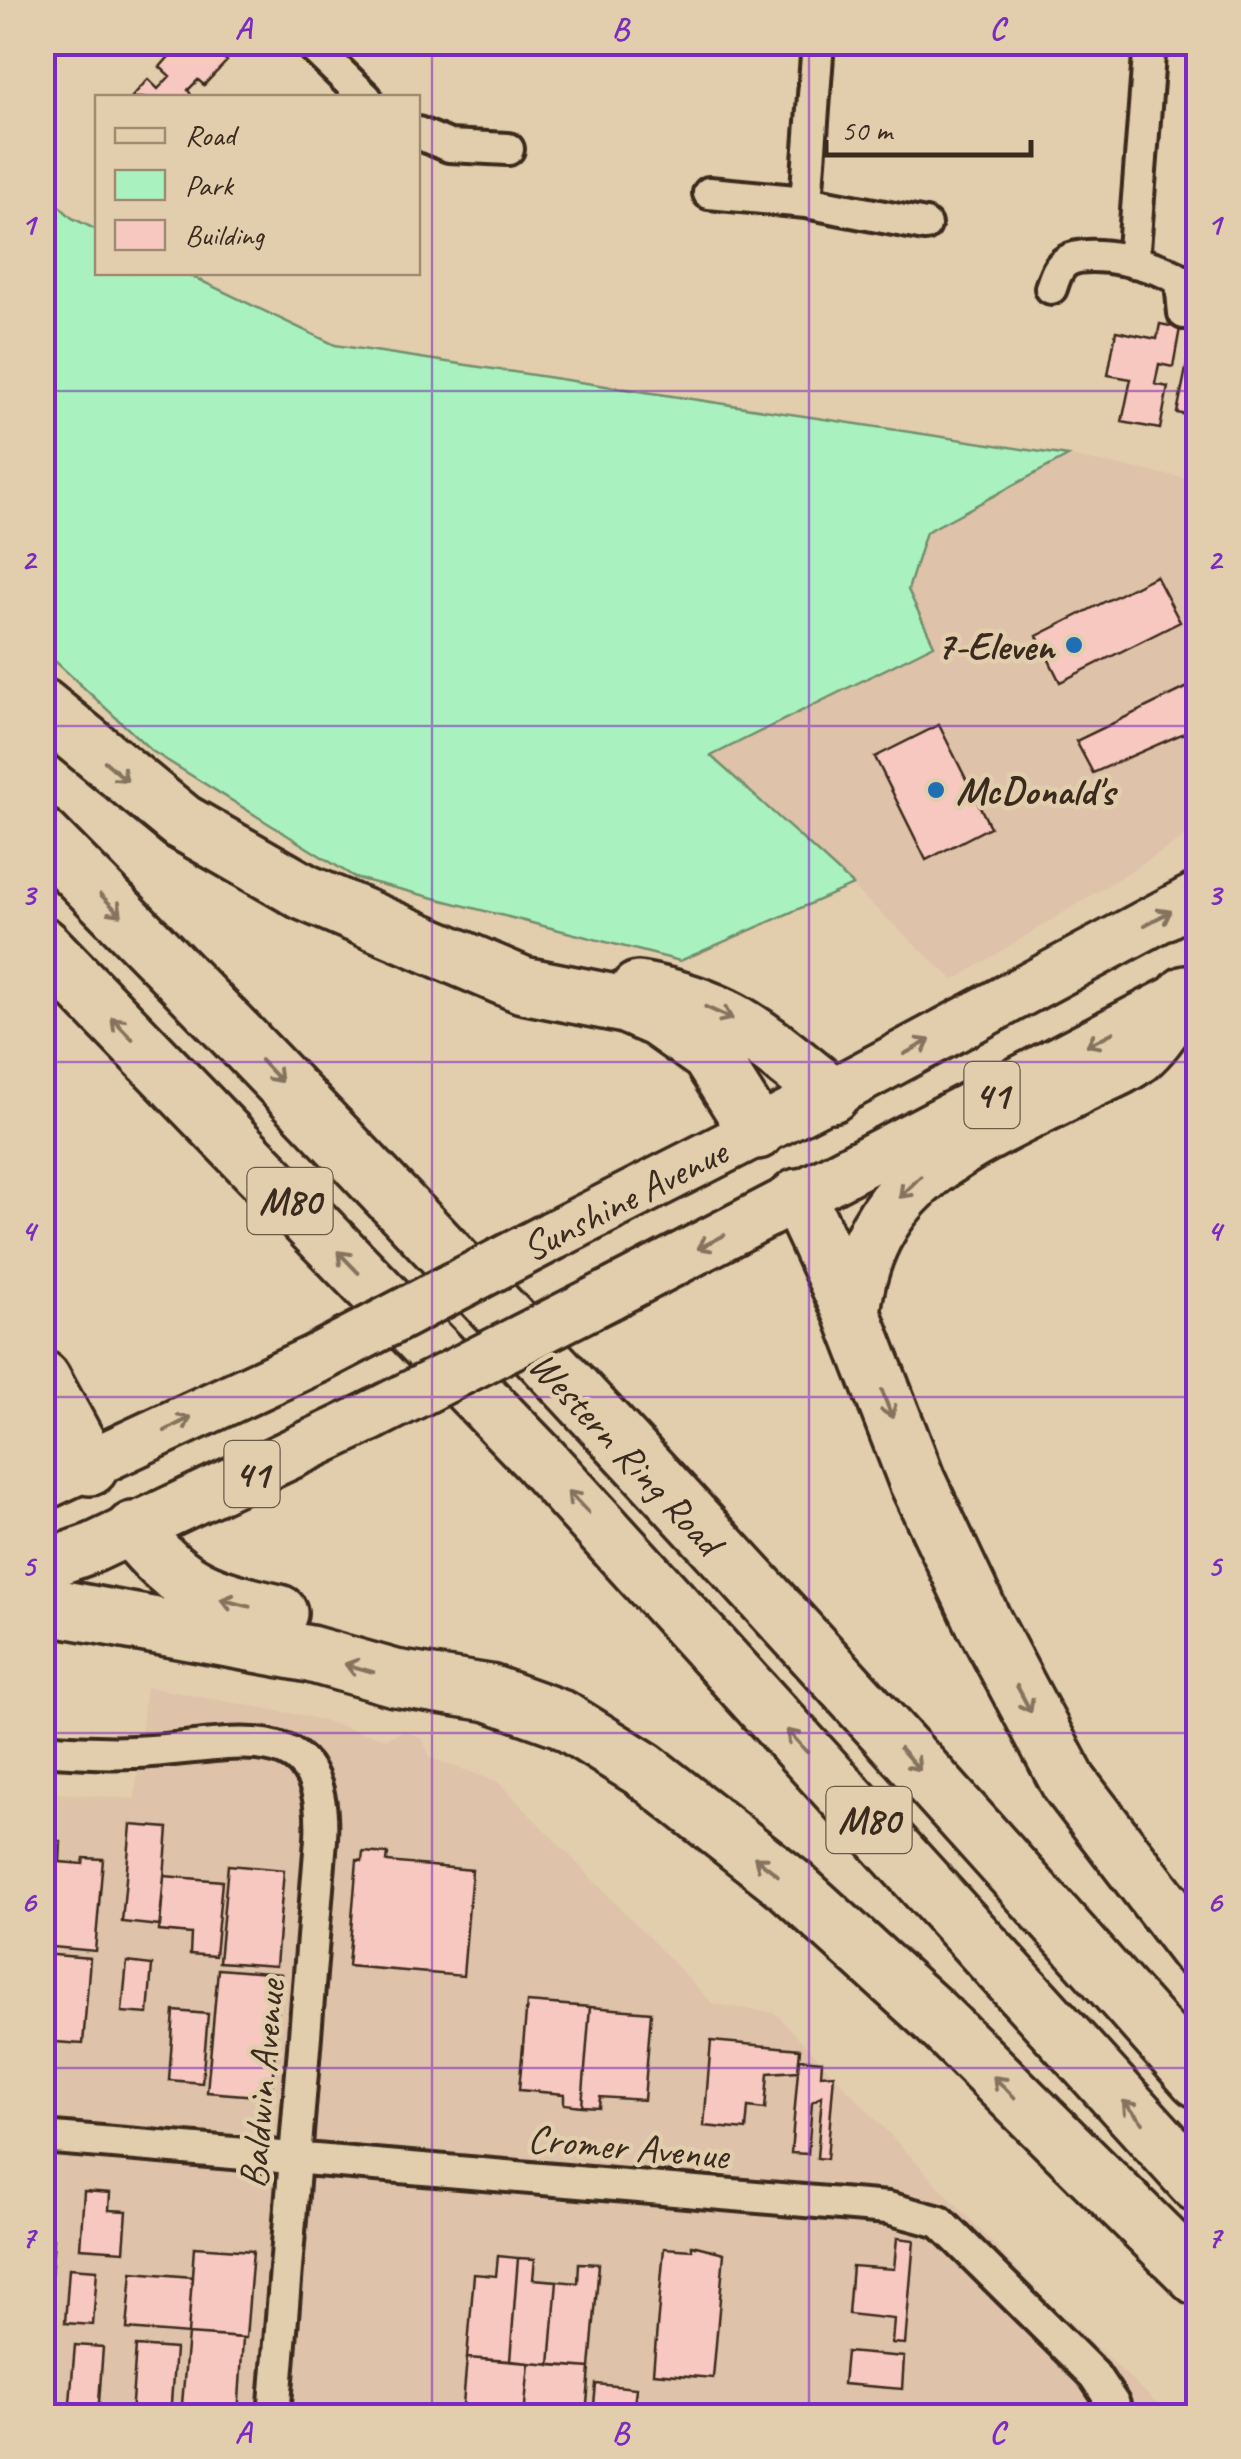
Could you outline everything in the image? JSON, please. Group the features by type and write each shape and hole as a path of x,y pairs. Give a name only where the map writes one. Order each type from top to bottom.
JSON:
{"highway":[{"path":"42,707 140,792 226,850 420,944 523,985 625,1005 658,1019 709,1055 757,1131"},
{"name":"Western Ring Road","path":"42,836 204,1000 750,1584 1198,2079"},
{"path":"420,944 716,1009 756,1034 831,1094"},
{"name":"Western Ring Road","path":"42,945 538,1458 1198,2184"},
{"path":"852,1313 858,1271 871,1236 916,1181 966,1144 1138,1054 1192,991"},
{"path":"798,1197 852,1313 916,1481 984,1624 1070,1783 1198,1951"},
{"path":"42,1379 66,1477"},
{"path":"133,1530 170,1573 207,1596 405,1642 489,1693"},
{"path":"42,1605 489,1693 562,1719 644,1770 789,1884 933,2015 1198,2277"}],"main road":[{"name":"Sunshine Avenue","path":"66,1477 316,1359 831,1094 1198,897"},
{"name":"Sunshine Avenue","path":"42,1566 133,1530 371,1416 1192,991"},
{"path":"757,1131 798,1197"},
{"path":"66,1477 133,1530"}],"street":[{"path":"308,42 363,95"},
{"path":"806,202 818,42"},
{"path":"1133,262 1150,42"},
{"path":"420,134 449,146 508,149"},
{"path":"709,193 806,202 925,225"},
{"path":"1051,288 1058,268 1077,256 1133,262 1172,274 1181,281 1184,313"},
{"name":"Baldwin Avenue","path":"42,1749 149,1752 252,1741 272,1744 303,1761 316,1786 322,1814 274,2416"},
{"name":"Cromer Avenue","path":"42,2137 927,2214 958,2238 1094,2375 1114,2405 1116,2416"}],"shaded area":[{"path":"1068,456 1198,481 1198,829 954,980 710,756 933,645 908,590 926,532"},
{"path":"146,1687 305,1716 386,1739 404,1731 422,1738 430,1758 498,1782 713,2004 775,2013 1045,2299 1170,2416 43,2416 42,1792 135,1799"}],"green space":[{"path":"42,190 72,218 95,229 95,275 189,275 335,345 1068,456 926,532 908,590 934,645 711,756 853,885 680,961 356,878 152,751 43,650"}],"building":[{"path":"182,42 233,42 221,56 227,61 204,85 198,80 188,90 191,95 134,95 148,79 158,89 170,76 160,67"},
{"path":"1194,96 1198,97 1198,125 1192,125"},
{"path":"1198,125 1198,170 1195,170"},
{"path":"1190,215 1198,216 1198,239 1189,238"},
{"path":"1160,324 1180,328 1173,367 1159,364 1155,384 1168,387 1160,429 1122,422 1131,379 1108,375 1116,331 1157,339"},
{"path":"1189,354 1198,356 1198,417 1177,413"},
{"path":"1156,576 1180,622 1060,682 1037,636"},
{"path":"1188,687 1198,708 1198,727 1093,773 1076,741"},
{"path":"939,725 990,827 926,860 875,757"},
{"path":"131,1825 168,1828 160,1926 122,1922"},
{"path":"42,1839 61,1841 60,1862 83,1864 84,1858 103,1859 95,1951 42,1946"},
{"path":"363,1852 388,1854 387,1862 472,1870 463,1976 348,1966 357,1860 362,1861"},
{"path":"228,1865 284,1870 276,1966 219,1962"},
{"path":"164,1876 222,1881 215,1956 190,1954 191,1934 159,1931"},
{"path":"42,1954 90,1958 83,2044 42,2041"},
{"path":"127,1962 152,1965 148,2014 122,2012"},
{"path":"218,1969 281,1974 271,2097 207,2092"},
{"path":"527,2002 590,2007 582,2106 564,2104 564,2094 519,2090"},
{"path":"590,2007 651,2012 644,2100 600,2097 599,2107 582,2106"},
{"path":"174,2011 208,2014 202,2083 169,2080"},
{"path":"711,2041 800,2049 798,2071 768,2073 765,2109 748,2107 746,2130 704,2126"},
{"path":"799,2059 822,2061 821,2075 834,2074 827,2159 817,2158 822,2096 812,2102 808,2154 791,2153"},
{"path":"84,2191 110,2193 109,2210 127,2211 124,2251 80,2248"},
{"path":"42,2238 54,2239 48,2314 42,2314"},
{"path":"897,2238 914,2240 905,2344 892,2343 894,2319 848,2314 852,2266 894,2269"},
{"path":"692,2245 724,2253 713,2378 653,2373 664,2248 692,2250"},
{"path":"194,2247 253,2251 246,2338 188,2334"},
{"path":"498,2256 518,2258 510,2361 467,2358 474,2274 496,2276"},
{"path":"518,2258 535,2259 533,2279 557,2281 550,2365 510,2361"},
{"path":"579,2263 599,2264 590,2368 550,2365 557,2281 578,2283"},
{"path":"69,2268 97,2270 93,2325 65,2323"},
{"path":"132,2272 192,2277 188,2334 127,2329"},
{"path":"188,2334 243,2338 238,2416 181,2416"},
{"path":"75,2345 103,2347 98,2416 69,2414"},
{"path":"136,2346 175,2349 170,2416 131,2416"},
{"path":"846,2352 904,2357 902,2389 843,2384"},
{"path":"467,2358 529,2363 524,2416 462,2416"},
{"path":"529,2363 590,2368 586,2416 524,2416"},
{"path":"596,2384 636,2388 633,2416 593,2416"}],"place":[{"name":"7-Eleven","path":"1074,645"},
{"name":"McDonald's","path":"936,790"}]}
